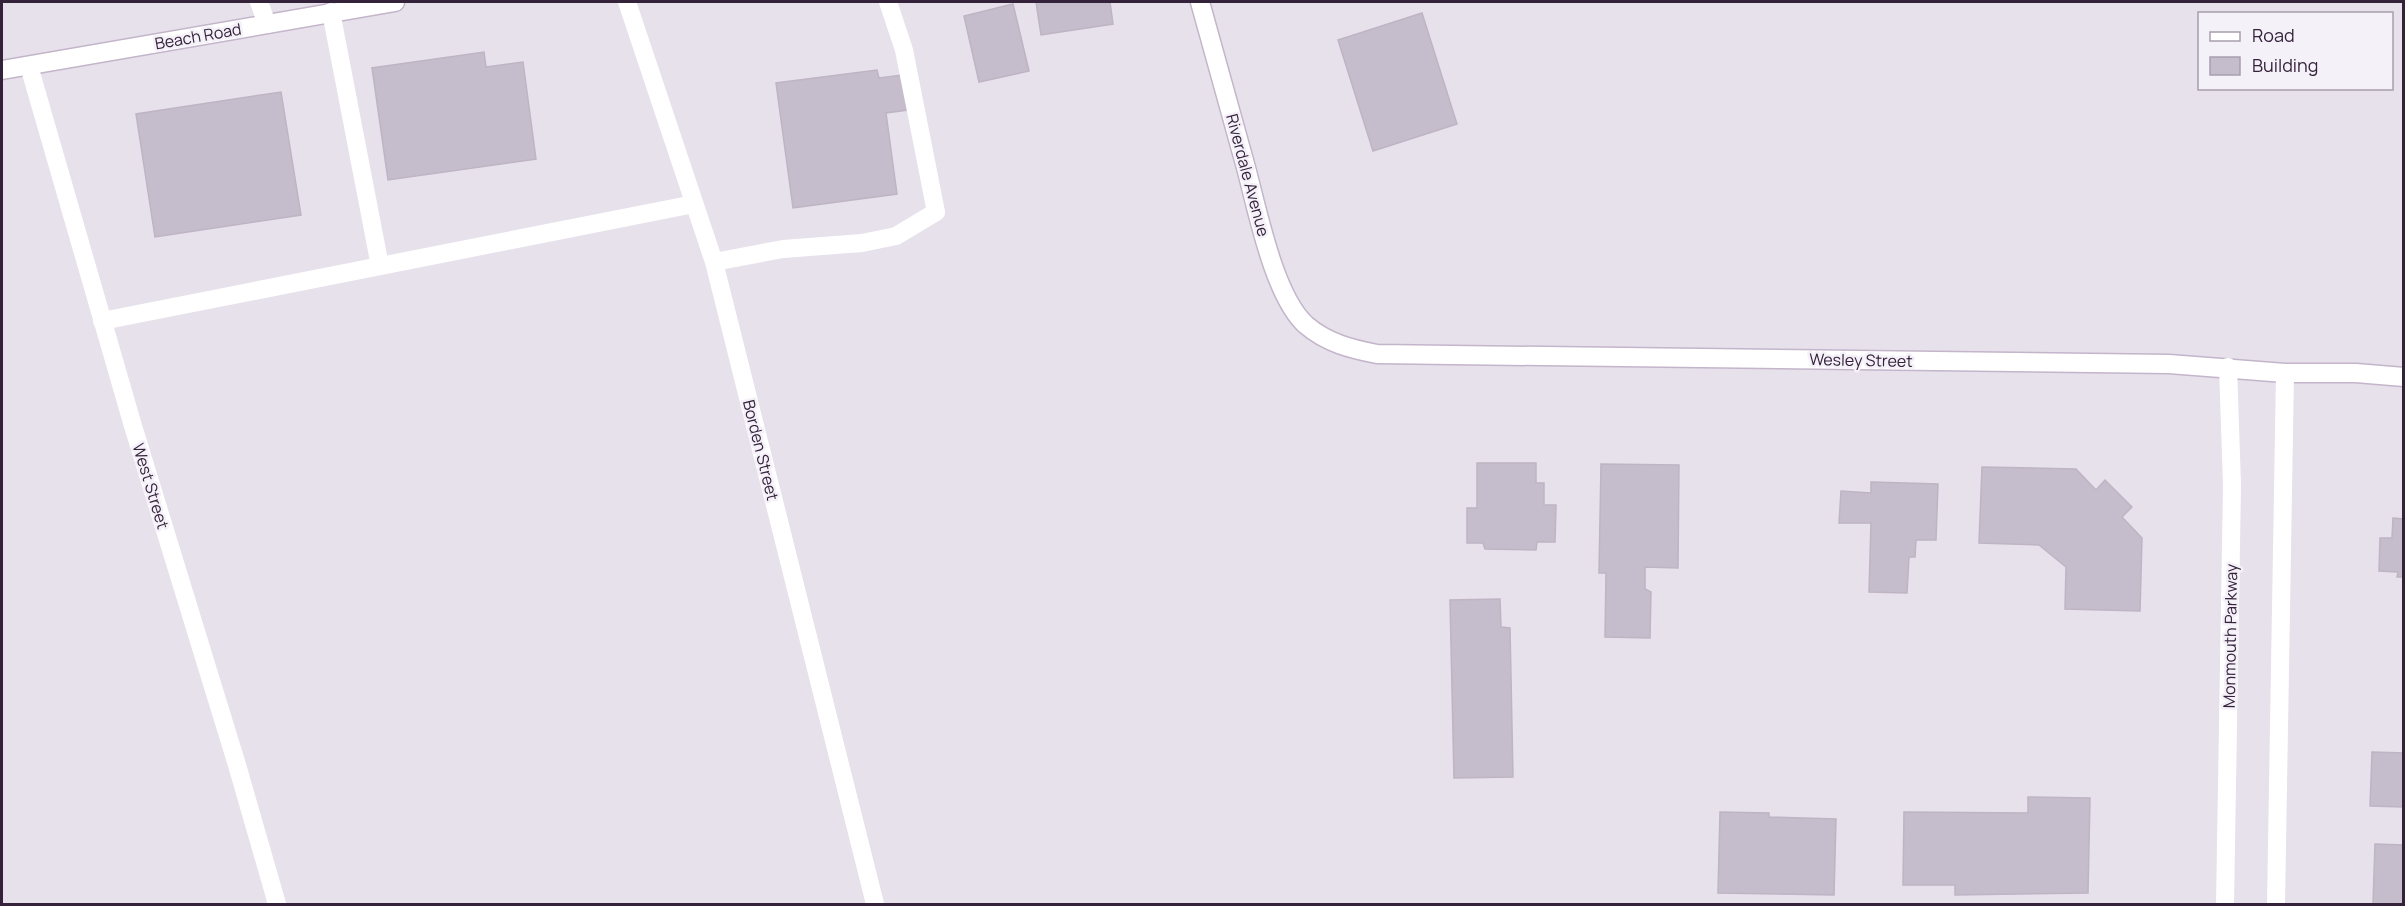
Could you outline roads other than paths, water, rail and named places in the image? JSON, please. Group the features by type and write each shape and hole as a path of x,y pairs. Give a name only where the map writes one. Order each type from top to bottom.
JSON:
{"street":[{"path":"259,2 267,24"},
{"name":"Beach Road","path":"2,70 395,2"},
{"name":"Borden Street","path":"627,2 714,262 875,904"},
{"path":"714,262 783,249 862,243 896,236 936,212 904,50 888,2"},
{"name":"Riverdale Avenue","path":"1200,2 1270,256 1290,303 1305,324 1321,336"},
{"path":"331,12 380,266"},
{"name":"West Street","path":"29,66 102,321 278,904"},
{"path":"102,321 694,204"},
{"name":"Wesley Street","path":"1321,336 1345,348 1377,354 2169,364 2285,373 2356,373 2403,377"},
{"name":"Monmouth Parkway","path":"2225,904 2232,485 2228,367"},
{"path":"2276,904 2285,373"}]}
